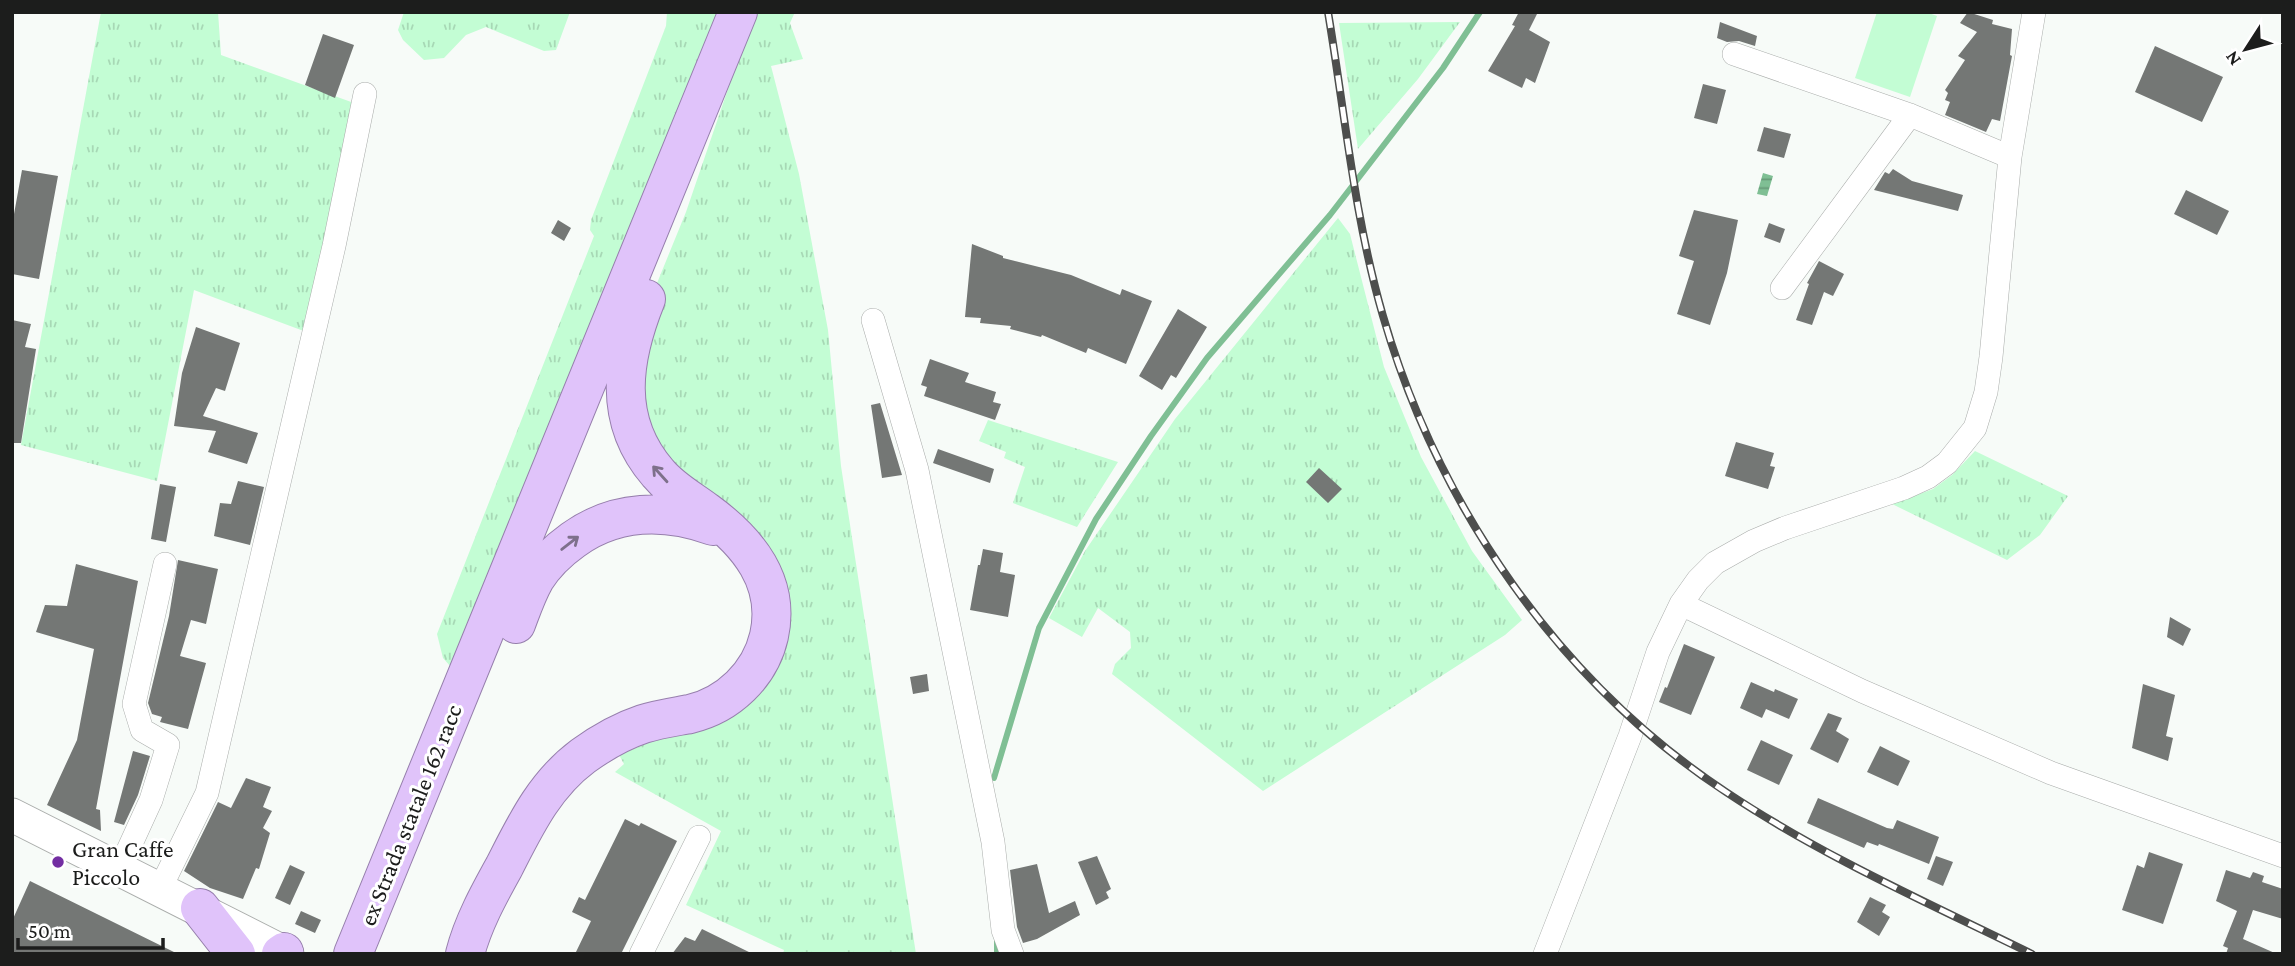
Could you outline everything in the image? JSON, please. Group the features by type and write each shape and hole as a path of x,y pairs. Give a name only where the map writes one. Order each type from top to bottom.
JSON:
{"highway":[{"path":"478,685 738,12"},
{"path":"478,685 753,12"},
{"path":"446,953 486,899 535,807 565,772 582,757 641,724 714,706 736,691 750,675 761,658 768,638 771,619 769,596 763,573 750,550 708,512 678,493 658,473 643,453 626,406 624,382 632,336 664,255 690,168"},
{"path":"478,685 537,577 550,559 594,526 620,517 671,515 699,521 732,533"},
{"name":"ex Strada statale 162 racc","path":"354,954 478,685"},
{"name":"ex Strada statale 162 racc","path":"377,954 478,685"},
{"path":"200,908 236,954"}],"main road":[{"path":"12,814 284,953"}],"street":[{"path":"1545,954 1630,736 1658,652 1681,604 1698,580 1715,562 1731,552 1785,528 1904,488 1928,477 1961,449 1975,428 1986,392 2010,157 2034,12"},
{"path":"1734,54 1910,114 2010,157"},
{"path":"159,891 208,793 334,246 365,94"},
{"path":"1782,288 1910,114"},
{"path":"873,320 920,483 993,842 1003,930 1012,954"},
{"path":"119,870 151,800 168,745 142,730 134,704 165,564"},
{"path":"1681,604 1862,691 2051,773 2283,856"},
{"path":"641,954 699,837"}],"green space":[{"path":"101,12 218,12 221,55 354,103 309,333 194,290 157,481 21,445"},
{"path":"404,12 570,12 556,50 544,51 486,27 466,35 444,58 424,60 403,40 398,30"},
{"path":"667,12 717,12 451,667 443,658 437,634 594,236 590,230 591,220 666,26"},
{"path":"758,12 795,12 790,23 803,59 771,66 799,174 828,330 841,466 916,954 783,954 784,950 686,905 721,831 615,772 624,764 619,755 652,741 684,733 707,719 784,599 682,479 637,412 642,320 686,212 742,48"},
{"path":"1877,12 1926,12 1937,16 1910,97 1855,78"},
{"path":"1460,22 1418,79 1358,149 1339,23"},
{"path":"1338,218 1350,234 1384,367 1421,457 1472,551 1522,620 1505,635 1263,791 1112,674 1115,664 1131,648 1130,632 1098,608 1082,637 1049,618 1085,551 1175,419"},
{"path":"988,420 1118,462 1077,527 1013,503 1025,467 1004,458 1006,452 979,441"},
{"path":"1975,451 2068,496 2040,535 2007,560 1892,504 1933,489 1952,475"}],"shaded area":[{"path":"1763,173 1773,176 1767,196 1757,194"}],"building":[{"path":"1519,12 1538,12 1529,30 1550,42 1535,83 1526,78 1522,88 1488,71 1515,26 1512,25"},
{"path":"1968,12 1993,20 1992,24 2012,29 2012,56 2000,121 1992,119 1986,132 1945,115 1950,102 1945,100 1948,93 1945,90 1965,60 1958,56 1977,32 1960,23"},
{"path":"1720,22 1757,36 1755,46 1717,38"},
{"path":"323,34 354,45 335,98 305,85"},
{"path":"2155,46 2223,77 2202,122 2135,92"},
{"path":"1703,84 1726,90 1717,124 1694,118"},
{"path":"1764,127 1791,134 1784,158 1757,151"},
{"path":"1893,169 1912,181 1963,195 1958,211 1874,190 1885,172 1889,174"},
{"path":"22,170 58,176 39,279 12,274 12,225"},
{"path":"2186,190 2229,211 2217,235 2174,214"},
{"path":"1694,210 1738,220 1727,273 1710,325 1677,314 1694,261 1679,256"},
{"path":"558,220 571,228 564,241 551,233"},
{"path":"1769,223 1785,229 1780,243 1764,237"},
{"path":"972,244 1003,258 1071,275 1120,295 1122,289 1152,301 1126,364 1088,348 1086,353 1042,335 1041,337 1010,329 1011,326 980,323 981,318 965,317"},
{"path":"1819,261 1844,274 1833,296 1824,292 1812,325 1796,320 1809,284 1807,283"},
{"path":"1178,309 1207,327 1176,378 1171,375 1162,390 1139,376"},
{"path":"12,320 31,324 25,347 36,349 21,443 12,443"},
{"path":"196,327 240,343 225,391 216,388 203,416 258,433 247,464 208,452 216,431 174,426 182,373"},
{"path":"930,359 969,373 965,382 996,392 993,402 1001,404 995,420 924,396 927,387 921,385"},
{"path":"880,403 902,475 882,478 871,405"},
{"path":"1736,442 1774,453 1770,466 1775,467 1768,489 1725,476"},
{"path":"938,449 994,469 990,483 933,463"},
{"path":"1319,468 1342,489 1328,503 1306,482"},
{"path":"238,481 264,487 250,545 214,536 220,503 231,504"},
{"path":"160,484 176,487 166,542 151,539"},
{"path":"983,549 1003,553 1000,572 1015,575 1008,617 970,610"},
{"path":"178,560 218,569 206,624 191,620 180,656 206,663 188,729 160,722 162,717 152,714 148,703 169,616"},
{"path":"76,564 138,581 96,809 100,810 101,831 47,805 77,740 94,649 36,632 45,605 67,606"},
{"path":"2170,617 2191,629 2183,646 2167,637"},
{"path":"1684,644 1715,657 1691,715 1659,702"},
{"path":"927,674 929,691 913,694 910,677"},
{"path":"1751,682 1798,699 1789,719 1766,709 1762,718 1740,708"},
{"path":"2143,684 2175,695 2166,736 2173,738 2168,761 2132,748"},
{"path":"1828,713 1842,718 1836,731 1849,739 1838,763 1810,749"},
{"path":"1761,740 1793,755 1779,785 1747,770"},
{"path":"1880,746 1910,761 1898,786 1867,772"},
{"path":"133,751 150,756 138,795 124,825 114,822"},
{"path":"246,778 271,787 263,807 272,811 263,828 270,833 259,869 256,868 243,899 210,888 184,871 218,802 231,808"},
{"path":"1818,798 1887,828 1893,829 1897,820 1939,837 1929,864 1879,844 1878,846 1867,842 1864,848 1807,823"},
{"path":"625,819 639,826 641,823 677,841 621,954 575,954 591,921 572,912 579,897 585,900"},
{"path":"2149,852 2183,864 2163,924 2122,910 2137,865 2144,868"},
{"path":"1097,856 1111,889 1106,892 1109,898 1096,905 1078,862"},
{"path":"1936,856 1953,862 1943,886 1927,879"},
{"path":"1037,864 1049,913 1075,901 1080,915 1037,939 1023,943 1017,927 1010,870"},
{"path":"290,865 305,872 290,905 275,898"},
{"path":"2226,870 2250,878 2253,872 2264,876 2262,882 2283,889 2283,919 2253,910 2243,939 2277,954 2226,954 2228,948 2223,946 2237,911 2216,901"},
{"path":"30,881 178,954 12,954 12,921"},
{"path":"1870,897 1886,905 1882,912 1890,917 1879,936 1857,922"},
{"path":"301,911 321,920 315,933 295,924"},
{"path":"702,929 753,954 672,954 685,937 695,941"}],"waterway":[{"path":"994,778 1039,628 1096,519 1207,358 1330,215 1443,68 1480,12"},
{"path":"997,940 997,954"}],"railway":[{"path":"1328,12 1357,203 1383,316 1407,386 1436,455 1472,521 1512,584 1559,643 1610,698 1666,748 1726,792 1838,858 2032,954"}],"place":[{"name":"Gran Caffe Piccolo","path":"58,862"}]}
